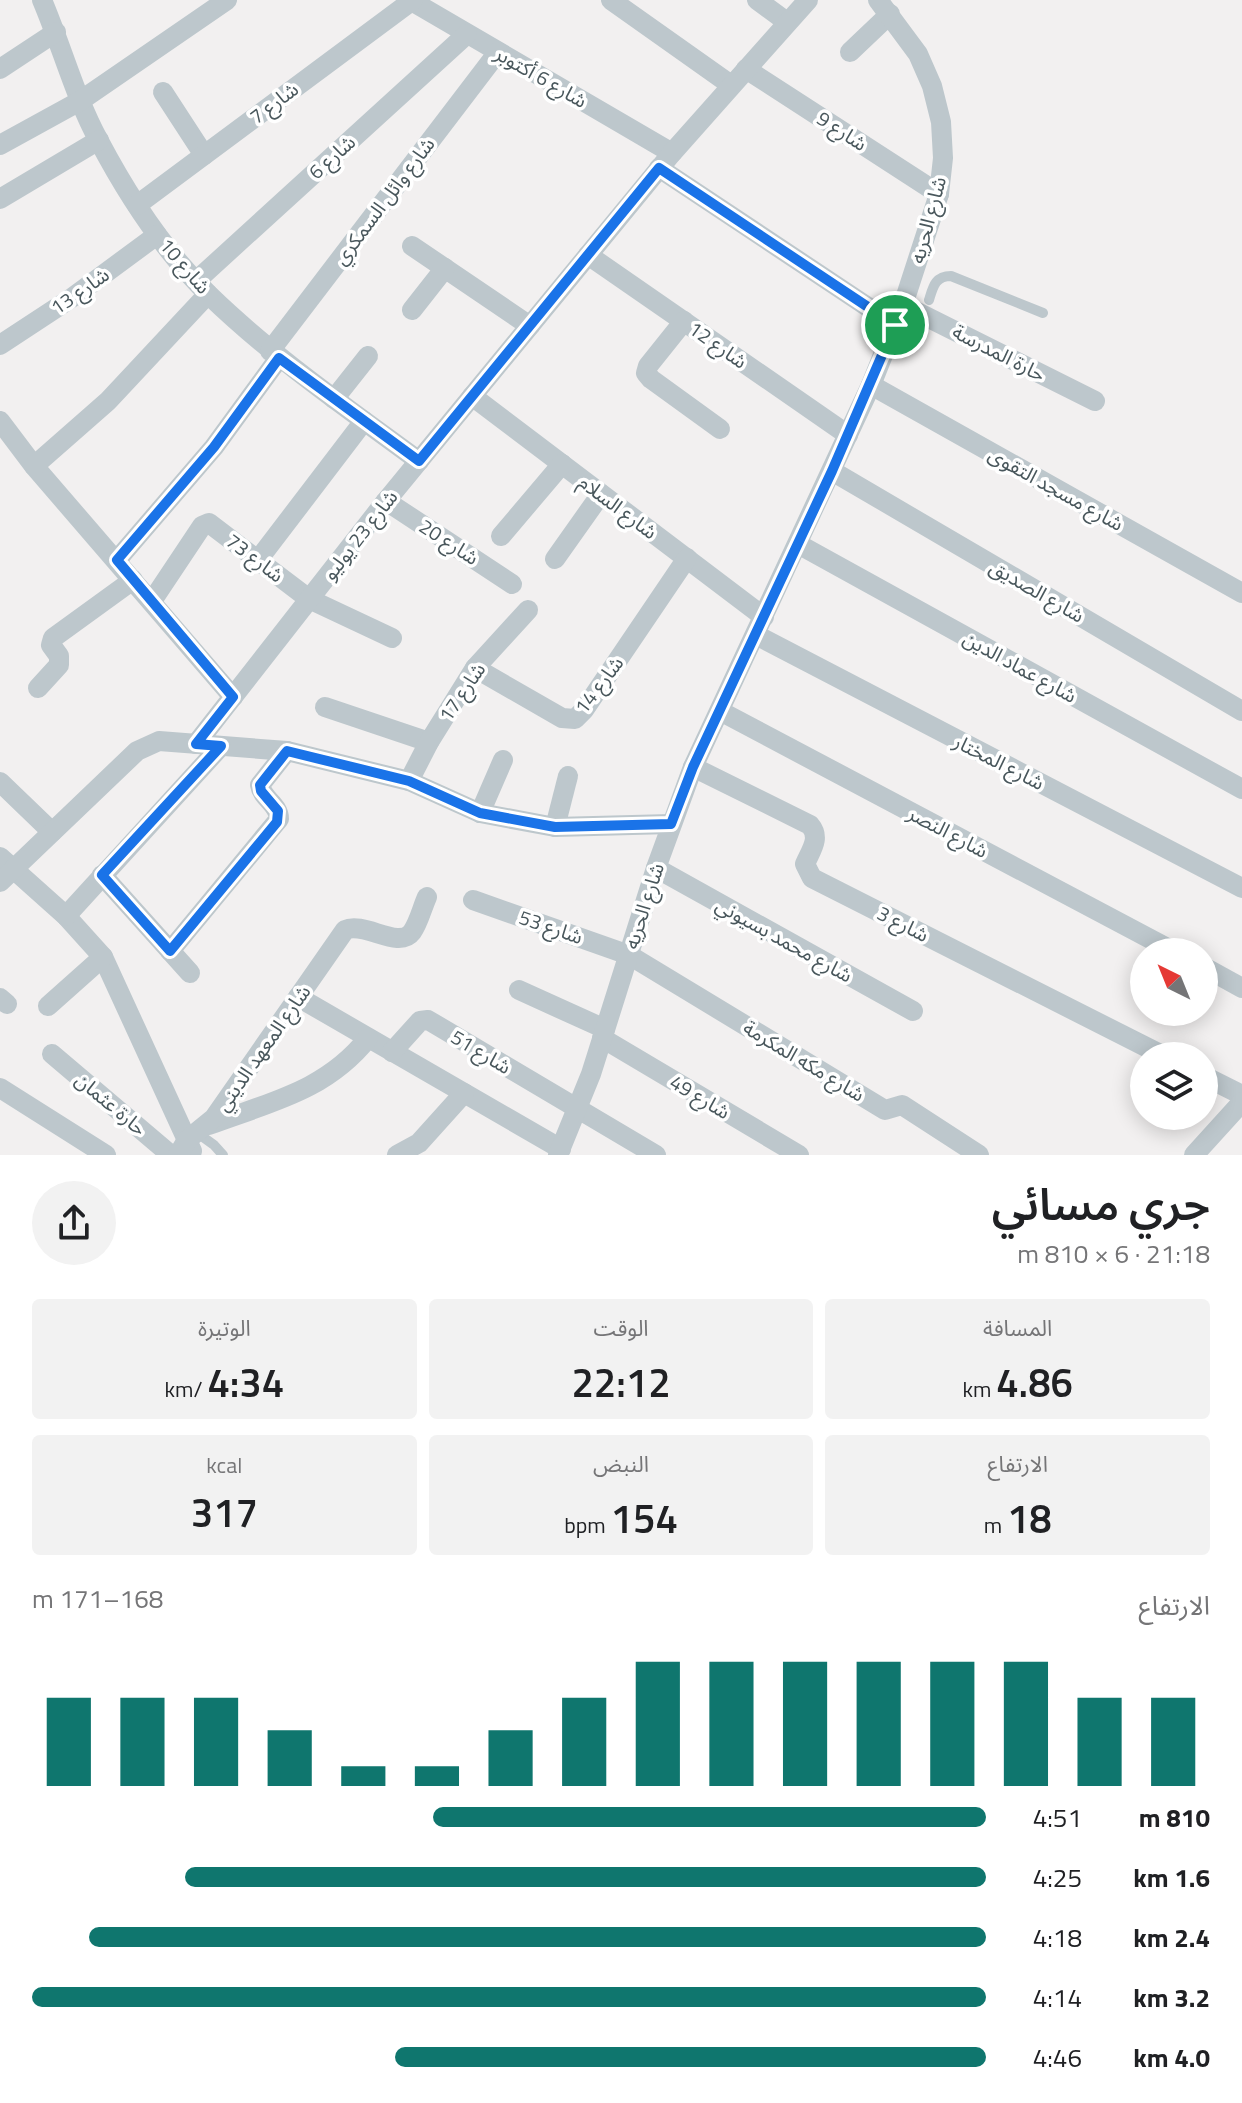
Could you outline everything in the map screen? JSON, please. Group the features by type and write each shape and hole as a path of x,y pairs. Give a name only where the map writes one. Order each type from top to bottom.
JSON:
{"street":[{"name":"شارع 10","path":"42,0 80,101 99,140 157,235 202,287 275,354 419,461"},
{"path":"0,145 80,101 227,0"},
{"name":"شارع 6 أكتوبر","path":"412,0 665,160 895,325"},
{"name":"شارع 7","path":"137,205 412,0"},
{"path":"611,0 731,85"},
{"path":"757,0 787,22"},
{"name":"شارع 23 يوليو","path":"196,744 386,501 665,160 808,0"},
{"path":"850,52 884,7"},
{"name":"شارع الحريه","path":"560,1152 693,767 871,385 903,305 939,194 943,158 941,122 932,86 918,54 884,7"},
{"path":"0,69 56,32"},
{"name":"شارع 6","path":"34,466 108,401 202,287 467,34"},
{"name":"شارع وائل السمكري","path":"117,560 214,447 275,354 498,52"},
{"name":"شارع 9","path":"746,69 939,194"},
{"path":"163,92 204,155"},
{"path":"0,199 99,140"},
{"name":"شارع 13","path":"0,345 73,297 157,235"},
{"path":"412,246 530,326"},
{"name":"شارع 12","path":"588,255 848,435"},
{"path":"412,310 445,268"},
{"name":"حارة المدرسة","path":"903,305 1095,401"},
{"path":"684,321 648,366 646,373 720,429"},
{"path":"334,399 368,356"},
{"name":"شارع مسجد التقوى","path":"871,385 1242,593"},
{"name":"شارع السلام","path":"472,396 687,558 760,626"},
{"path":"0,421 34,466 233,697"},
{"path":"258,560 364,421"},
{"path":"501,536 562,464"},
{"name":"شارع الصديق","path":"832,471 1242,711"},
{"path":"555,559 601,494"},
{"name":"شارع 20","path":"386,501 512,584"},
{"name":"شارع 73","path":"152,601 202,526 209,523 309,599 392,638"},
{"name":"شارع عماد الدين","path":"798,544 1242,789"},
{"name":"شارع 14","path":"475,668 562,718 575,719 687,558"},
{"path":"38,688 60,662 51,645 53,638 133,580"},
{"name":"شارع 17","path":"409,781 475,668 528,610"},
{"name":"شارع المختار","path":"760,626 1242,888"},
{"path":"325,707 429,742"},
{"name":"شارع النصر","path":"720,711 1149,938"},
{"path":"368,1038 343,1066 311,1087 192,1142 103,957 66,916 5,869 52,832 137,751 159,741 287,751 409,781 480,813 555,827 671,824"},
{"path":"66,916 221,746"},
{"path":"170,951 277,822 278,811 261,791 260,785 287,751"},
{"path":"480,813 503,760"},
{"name":"شارع 3","path":"693,767 810,825 816,840 805,864 812,878 1136,1042"},
{"path":"555,827 568,776"},
{"path":"0,782 52,832"},
{"name":"شارع محمد بسيوني","path":"656,868 913,1011"},
{"path":"102,875 190,973"},
{"name":"شارع المعهد الديني","path":"192,1142 218,1113 342,934 354,927 397,938 405,937 411,933 427,897"},
{"name":"شارع 53","path":"473,900 629,955"},
{"name":"شارع مكه المكرمة","path":"629,955 885,1110 902,1105 979,1155"},
{"path":"48,1006 103,957"},
{"path":"1218,975 1242,988"},
{"name":"شارع 49","path":"519,990 603,1034 799,1155"},
{"path":"298,997 560,1152"},
{"name":"شارع 51","path":"392,1052 420,1021 428,1020 577,1110"},
{"name":"حارة عثمان","path":"52,1054 171,1155"},
{"path":"1218,1083 1242,1095"},
{"path":"0,1088 106,1155"},
{"path":"397,1155 419,1143 464,1093"},
{"path":"1194,1155 1242,1102"},
{"path":"577,1110 656,1155"}],"lane":[{"path":"912,276 933,286"},
{"path":"929,300 933,286 940,278 951,276 1043,313"},
{"path":"192,1142 214,1145 223,1155"}],"route":[{"path":"659,168 895,325 832,471 693,767 671,824 555,827 480,813 409,781 287,751 260,785 261,791 278,811 279,819 170,951 102,875 221,746 196,744 233,697 117,560 214,447 279,358 419,461 659,168"}]}
